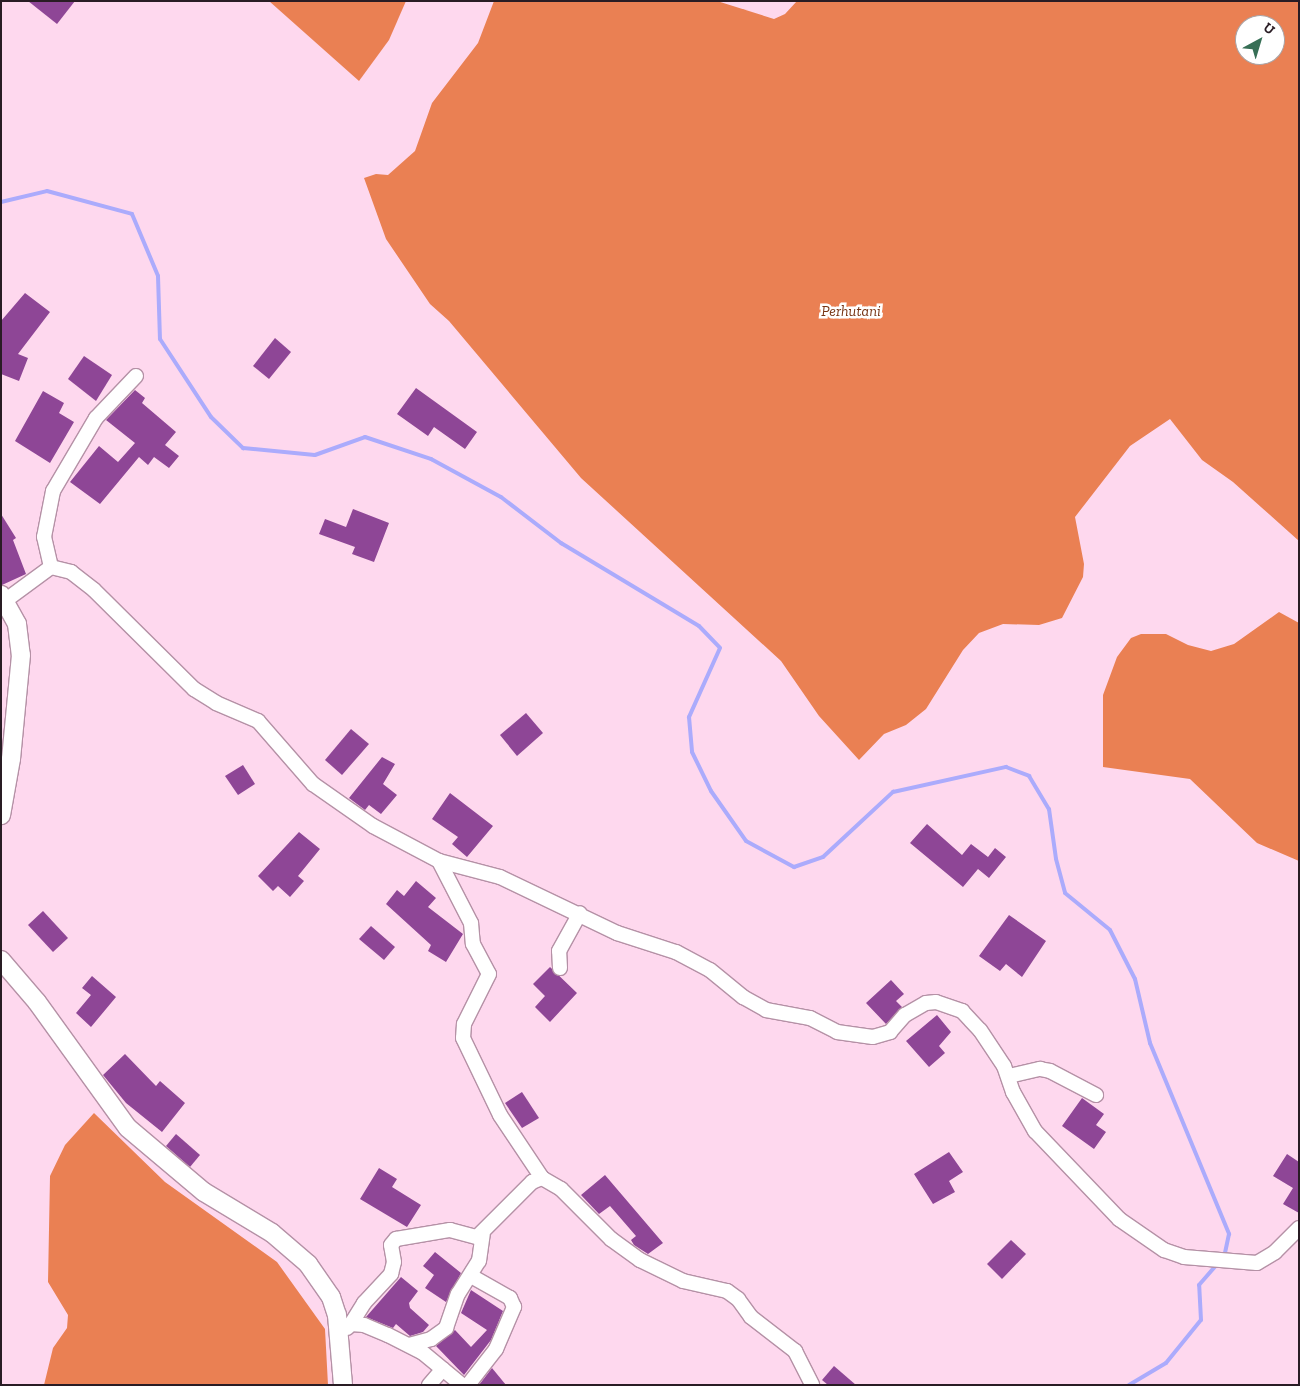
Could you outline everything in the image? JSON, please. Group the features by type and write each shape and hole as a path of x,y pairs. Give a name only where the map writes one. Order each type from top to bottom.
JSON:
{"street":[{"path":"51,567 44,537 53,491 96,418 136,376"},
{"path":"1,815 11,759 20,655 17,624 4,598 51,567 62,568 83,580 205,698 258,721 327,795 373,826 439,862 500,876 580,913 617,933 695,962 766,1010 810,1018 837,1032 882,1036 917,1006 936,1002 949,1005 972,1019 1009,1076 1013,1092 1035,1131 1119,1219 1164,1250 1204,1260 1248,1264 1270,1256 1299,1228"},
{"path":"439,862 470,923 472,944 489,974 464,1024 463,1038 500,1115 542,1178 561,1189 611,1239 640,1260 684,1281 727,1291 738,1298 751,1317 795,1351 812,1385"},
{"path":"560,968 559,951 580,913"},
{"path":"1,960 42,1008 128,1128 204,1192 272,1233 308,1264 330,1296 346,1330 343,1385"},
{"path":"1009,1076 1040,1069 1050,1071 1096,1095"},
{"path":"346,1330 364,1303 391,1274 394,1262 392,1245 396,1239 443,1230 473,1238 482,1234 532,1182 542,1178"},
{"path":"409,1345 431,1339 446,1328 458,1294 471,1276 482,1254 482,1234"},
{"path":"468,1385 500,1342 514,1307 510,1298 471,1276"},
{"path":"346,1330 376,1330 409,1345 462,1385"},
{"path":"429,1385 443,1369"}],"green space":[{"path":"269,1 406,1 389,40 359,81"},
{"name":"Perhutani","path":"494,1 717,1 774,19 785,14 797,1 1299,1 1299,541 1233,482 1202,460 1170,419 1130,446 1075,517 1084,564 1083,577 1062,618 1039,625 1003,624 979,633 963,650 926,709 906,725 884,734 859,760 819,716 781,661 581,478 449,321 430,304 386,239 364,178 376,174 388,175 415,151 432,103 478,43"},
{"path":"1279,612 1299,623 1299,861 1257,843 1190,779 1103,767 1103,695 1117,657 1131,638 1141,634 1166,634 1188,645 1211,651 1234,644"},
{"path":"94,1113 165,1182 277,1262 325,1329 328,1385 44,1385 53,1348 67,1328 68,1315 48,1282 50,1176 65,1145"}],"building":[{"path":"28,1 75,1 57,24"},
{"path":"25,293 50,312 18,354 28,358 19,381 1,374 1,321"},
{"path":"275,338 291,352 269,379 253,366"},
{"path":"84,356 112,375 96,401 68,379"},
{"path":"416,388 477,432 465,449 434,427 428,436 397,414"},
{"path":"135,390 145,398 142,403 176,432 165,445 179,456 169,468 154,457 148,465 139,457 100,504 70,482 99,446 118,462 135,443 106,420"},
{"path":"43,391 64,403 59,413 74,422 50,463 15,441"},
{"path":"353,509 389,523 374,562 352,554 355,547 319,534 325,519 346,527"},
{"path":"1,514 16,538 13,540 26,574 2,585"},
{"path":"526,713 543,733 517,756 500,735"},
{"path":"351,729 369,744 342,775 325,760"},
{"path":"382,757 395,764 383,784 397,795 381,814 369,805 365,810 349,798"},
{"path":"243,765 255,784 238,795 225,776"},
{"path":"450,793 493,826 467,857 452,844 458,837 432,819"},
{"path":"927,824 962,855 971,844 988,857 995,848 1006,857 989,878 978,869 963,887 910,843"},
{"path":"299,832 320,849 298,876 304,881 290,897 278,886 273,891 258,876"},
{"path":"416,881 436,898 428,907 463,934 446,962 428,951 431,945 386,904 397,890 404,896"},
{"path":"43,911 68,938 53,952 28,925"},
{"path":"1009,915 1046,941 1022,977 1006,964 1000,971 979,956"},
{"path":"371,926 395,947 384,960 359,939"},
{"path":"550,967 577,993 550,1022 535,1007 545,996 533,984"},
{"path":"92,976 116,997 91,1027 76,1013 91,995 82,988"},
{"path":"891,980 904,994 896,1001 902,1007 886,1024 866,1003"},
{"path":"937,1015 951,1032 939,1046 945,1053 929,1067 906,1041"},
{"path":"125,1054 156,1086 160,1081 185,1103 162,1132 126,1103 103,1075"},
{"path":"522,1092 539,1118 522,1128 505,1103"},
{"path":"1082,1098 1104,1114 1096,1125 1106,1132 1094,1149 1062,1126"},
{"path":"176,1134 200,1155 190,1167 166,1146"},
{"path":"949,1152 963,1172 949,1181 955,1192 933,1204 914,1174"},
{"path":"1287,1154 1299,1162 1299,1213 1283,1204 1293,1188 1273,1176"},
{"path":"379,1168 397,1179 392,1187 421,1205 407,1227 360,1199"},
{"path":"605,1175 663,1243 648,1254 634,1245 631,1240 636,1236 610,1206 599,1214 581,1195"},
{"path":"1011,1240 1026,1254 1002,1279 987,1264"},
{"path":"435,1252 461,1273 446,1302 425,1288 434,1275 423,1266"},
{"path":"401,1277 418,1291 409,1303 410,1308 429,1325 423,1332 410,1336 396,1324 393,1328 366,1317"},
{"path":"471,1290 503,1311 491,1340 464,1375 436,1346 455,1330 471,1347 487,1330 461,1313"},
{"path":"834,1366 856,1385 828,1385 822,1380"},
{"path":"492,1368 506,1385 479,1385"}],"waterway":[{"path":"1,202 47,191 132,214 158,276 160,339 211,417 243,448 315,455 365,437 431,459 501,497 561,543 699,626 720,648 689,717 692,752 711,791 746,841 794,867 823,857 893,792 1006,767 1029,776 1049,809 1056,859 1065,893 1110,930 1135,979 1150,1043 1229,1234 1224,1257"},
{"path":"1129,1385 1166,1363 1201,1320 1199,1285 1217,1264"}]}
